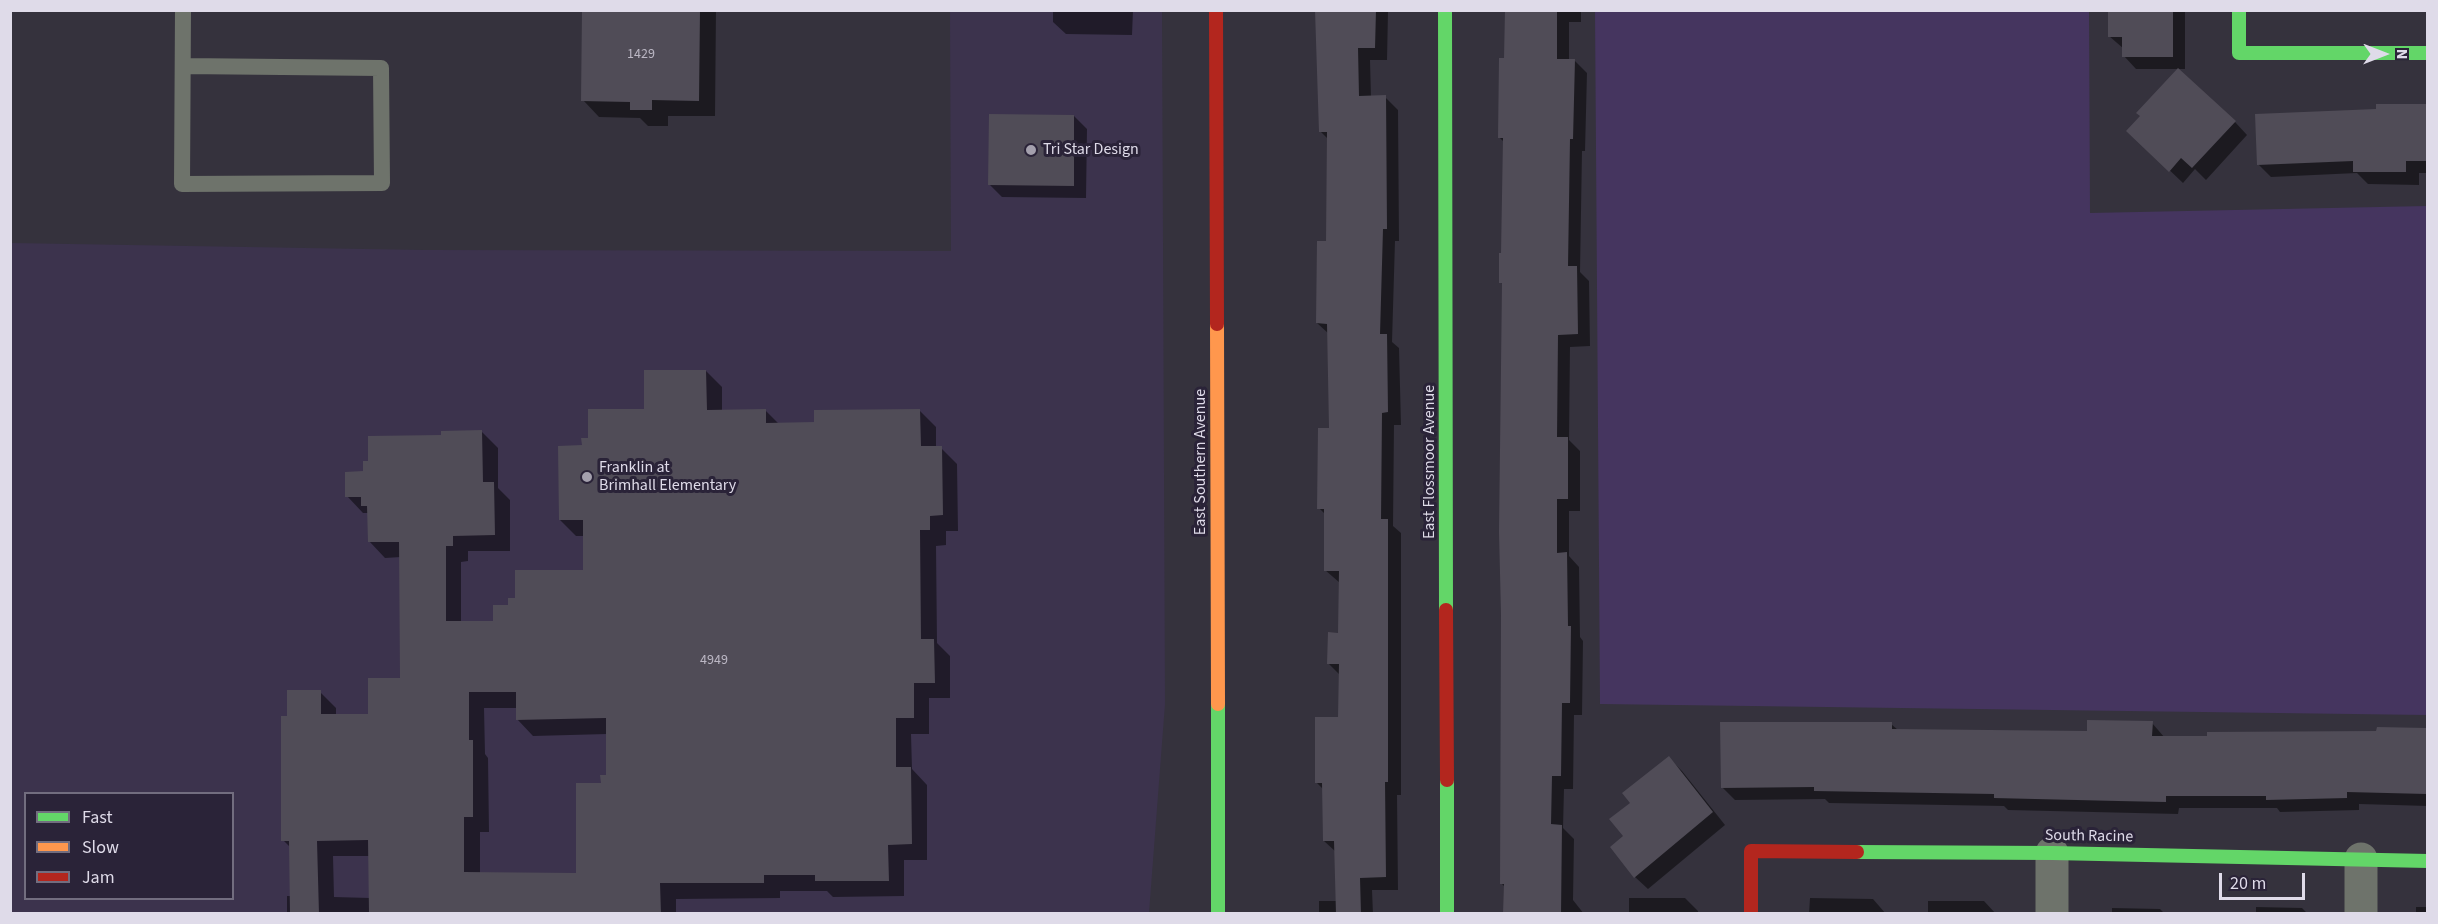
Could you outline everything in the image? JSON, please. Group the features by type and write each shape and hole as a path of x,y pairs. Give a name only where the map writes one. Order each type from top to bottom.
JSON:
{"street":[{"name":"East Southern Avenue","path":"1216,10 1218,914"},
{"name":"East Flossmoor Avenue","path":"1445,10 1447,914"},
{"path":"2240,10 2239,53 2427,53"},
{"name":"South Racine","path":"1751,914 1751,851 2052,853 2427,861"},
{"path":"2052,853 2052,914"},
{"path":"2361,859 2361,914"}],"lane":[{"path":"183,10 182,184 382,183 381,68 183,66"}],"shaded area":[{"name":"Franklin at Brimhall Elementary","path":"950,11 1162,11 1165,704 1149,913 11,914 11,243 424,250 951,251"},
{"path":"1595,11 2089,11 2090,213 2427,206 2427,715 1600,704"}],"building":[{"path":"582,10 700,10 699,101 652,100 652,110 630,110 630,102 581,101"},
{"path":"1315,10 1376,10 1375,48 1358,48 1359,96 1386,95 1387,229 1383,229 1380,334 1387,334 1388,412 1382,413 1381,519 1388,519 1386,877 1360,878 1361,914 1336,914 1334,841 1323,841 1322,783 1315,783 1315,717 1338,717 1339,664 1327,664 1328,632 1338,633 1339,571 1324,571 1324,509 1317,509 1318,428 1329,428 1327,324 1316,323 1317,241 1326,241 1327,132 1319,132"},
{"path":"1505,10 1557,10 1557,59 1575,59 1573,139 1570,139 1568,266 1577,266 1578,334 1558,335 1557,437 1568,437 1568,499 1557,499 1557,553 1567,552 1568,626 1571,626 1570,703 1562,703 1561,776 1552,776 1551,824 1562,825 1561,914 1503,914 1504,884 1500,884 1499,532 1502,283 1499,283 1499,253 1501,253 1503,138 1498,138 1499,58 1504,58"},
{"path":"2108,10 2173,10 2173,57 2122,57 2122,37 2108,37"},
{"path":"2178,68 2236,121 2192,168 2181,158 2169,172 2126,131 2140,116 2136,113"},
{"path":"2376,104 2427,104 2427,161 2406,161 2406,172 2353,172 2353,161 2257,165 2255,114 2376,109"},
{"name":"Tri Star Design","path":"989,114 1074,115 1074,186 988,185"},
{"path":"644,370 706,370 707,410 766,409 766,423 814,422 814,410 920,409 921,446 942,446 943,515 930,516 930,530 920,530 921,639 934,639 935,683 914,683 914,718 896,718 896,767 911,767 912,844 888,845 889,881 815,881 815,875 764,875 764,883 660,883 661,914 369,914 368,840 317,841 319,914 290,914 289,841 281,841 281,716 287,716 287,690 321,690 321,714 368,714 368,678 400,678 399,542 368,542 367,506 361,506 361,497 345,497 345,472 363,471 363,461 368,461 368,436 441,435 441,431 482,430 483,482 494,482 495,535 453,536 453,546 446,546 446,621 493,621 493,605 508,605 508,598 515,598 515,570 583,570 583,520 559,520 558,446 582,445 581,438 588,438 588,409 644,409","holes":["469,692 516,692 516,720 606,718 606,775 600,775 601,783 576,783 576,873 464,872 464,817 473,817 473,740 469,740"]},
{"path":"2087,720 2153,721 2152,736 2207,736 2207,732 2376,731 2377,727 2427,728 2427,794 2347,792 2347,798 2266,800 2266,796 2166,796 2166,802 1994,798 1994,794 1814,791 1814,787 1721,788 1720,722 1892,722 1892,729 2087,731"},
{"path":"1669,756 1713,812 1634,878 1610,847 1623,836 1609,819 1630,803 1622,793"}],"traffic: fast":[{"path":"1445,10 1446,610"},
{"path":"2239,10 2239,53 2428,53"},
{"path":"1218,704 1218,914"},
{"path":"1447,780 1447,914"},
{"path":"1857,852 2052,853 2428,861"}],"traffic: slow":[{"path":"1217,324 1218,704"}],"traffic: jam":[{"path":"1216,10 1217,324"},
{"path":"1446,610 1447,780"},
{"path":"1751,914 1751,851 1857,852"}],"place":[{"name":"Tri Star Design","path":"1031,150"},
{"name":"Franklin at Brimhall Elementary","path":"587,477"}]}
